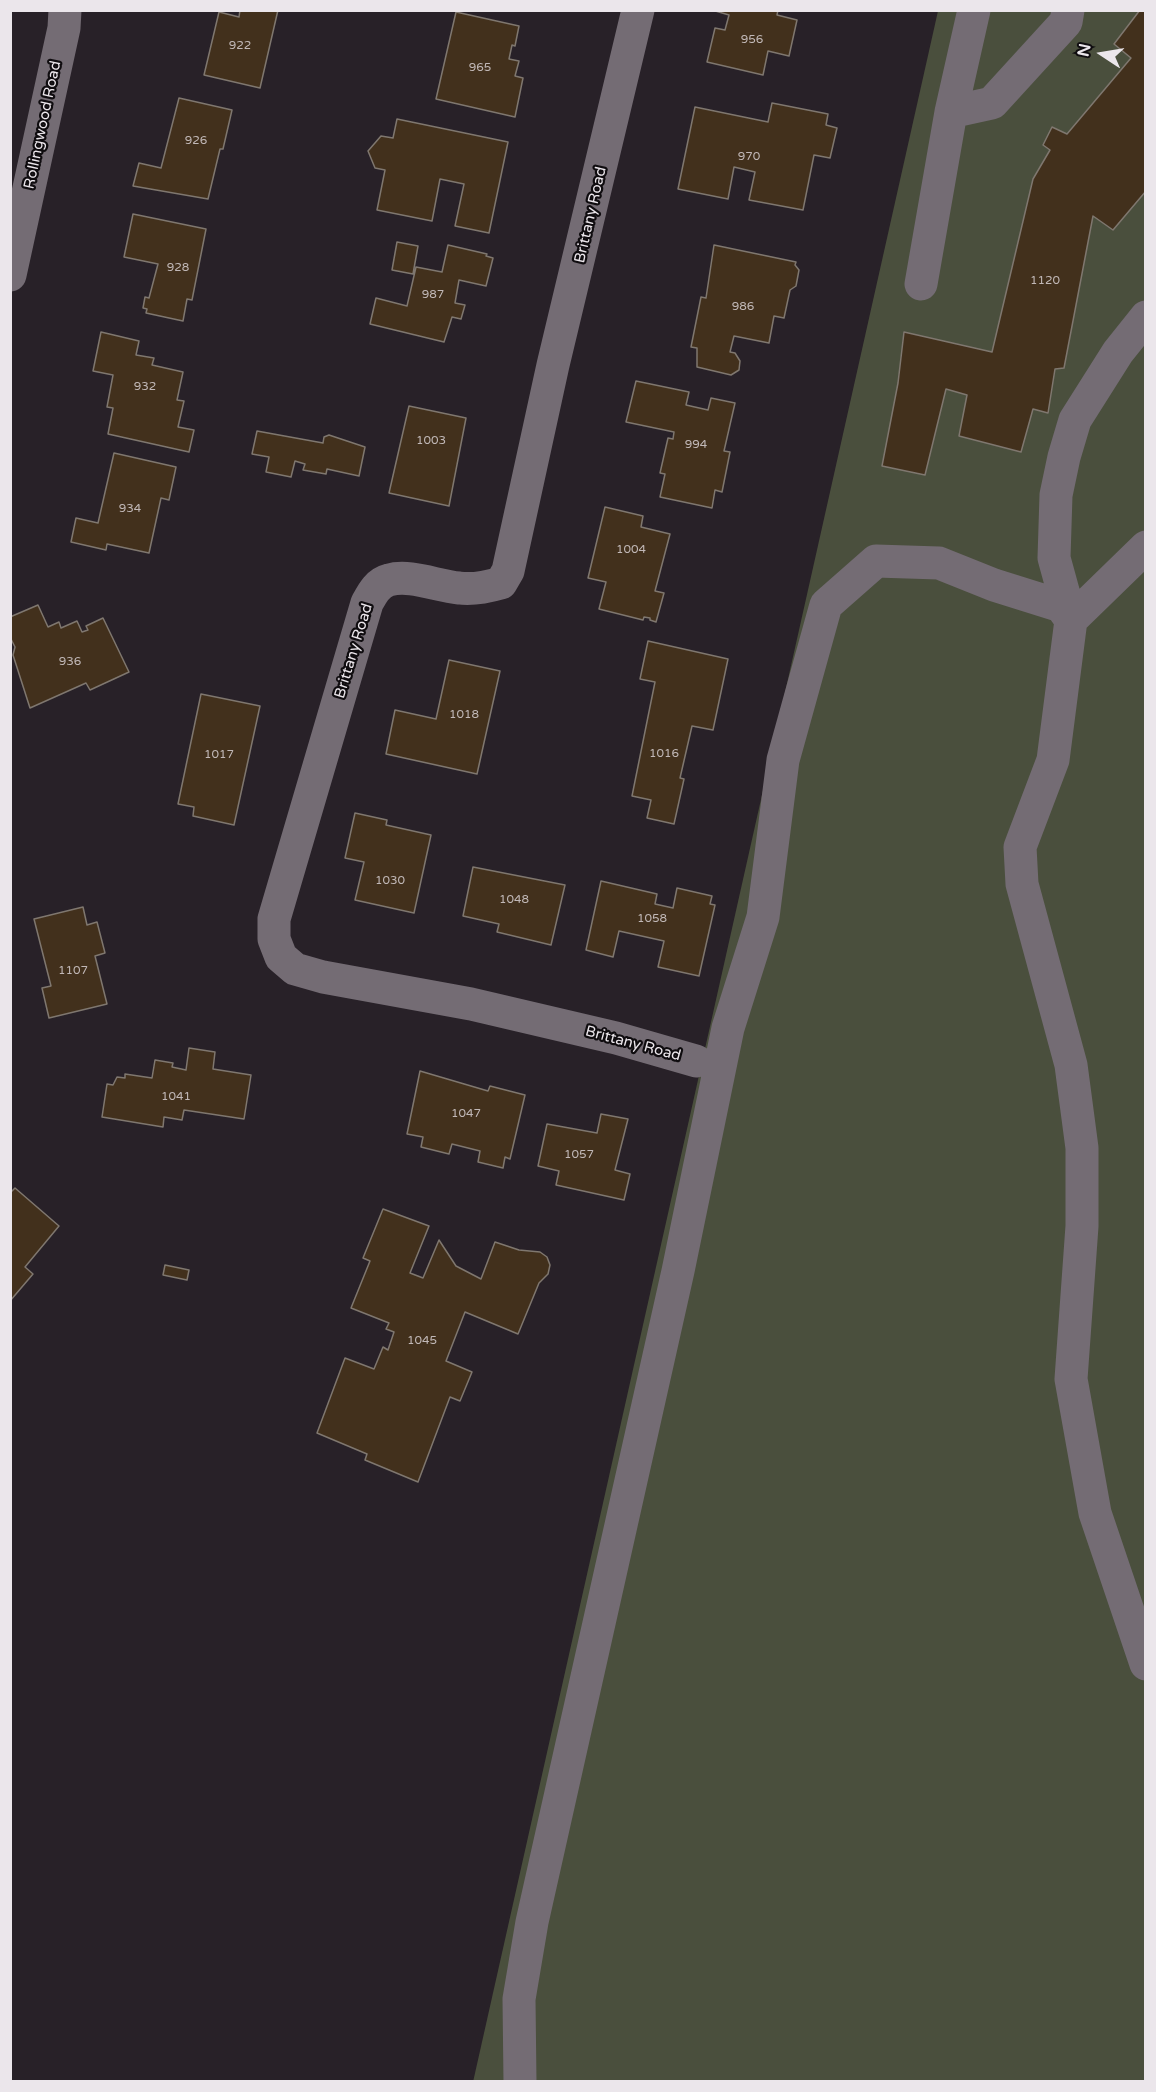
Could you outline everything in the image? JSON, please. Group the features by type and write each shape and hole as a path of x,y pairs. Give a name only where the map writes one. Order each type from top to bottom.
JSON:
{"street":[{"name":"Rollingwood Road","path":"10,275 64,28 65,10"},
{"name":"Brittany Road","path":"638,10 553,365 508,571 501,583 484,588 462,589 405,579 387,580 375,588 367,603 274,919 274,939 280,957 295,969 323,977 471,1004 616,1038 696,1061"},
{"path":"921,284 951,112 974,10"},
{"path":"951,112 992,103 1066,21 1068,10"},
{"path":"1146,317 1118,352 1075,420 1064,457 1056,495 1054,558 1071,620 1060,722 1053,760 1020,847 1022,884 1071,1065 1082,1149 1082,1226 1071,1379 1095,1514 1146,1664"},
{"path":"1071,620 1146,547"},
{"path":"520,2082 519,1999 532,1922 678,1271 728,1028 763,917 783,760 826,605 876,561 939,563 994,585 1061,606 1071,620"}],"green space":[{"path":"938,11 1145,11 1145,2081 473,2082"}],"building":[{"path":"240,10 278,10 260,88 204,75 219,12 239,17"},
{"path":"712,10 778,10 777,15 797,20 789,56 768,51 763,75 707,62 715,28 725,30 729,15"},
{"path":"1140,10 1146,10 1146,191 1113,230 1093,216 1064,368 1055,369 1048,413 1033,409 1021,452 959,436 967,395 946,389 925,475 882,466 898,383 904,332 992,352 1033,179 1050,150 1043,145 1052,127 1067,134 1131,58 1114,44"},
{"path":"456,12 519,26 515,46 512,45 509,59 519,61 515,76 523,78 515,117 436,99"},
{"path":"179,98 232,110 208,199 133,186 139,163 161,168"},
{"path":"772,103 828,114 826,125 837,128 830,158 814,155 803,210 749,200 755,172 734,167 728,199 678,189 695,107 768,122"},
{"path":"397,119 508,142 489,233 455,226 464,184 440,179 432,221 377,210 385,170 375,168 368,151 381,136 393,138"},
{"path":"133,214 206,229 192,300 187,299 183,321 146,313 147,309 143,308 145,297 149,298 158,264 124,257"},
{"path":"397,242 418,246 413,274 392,270"},
{"path":"448,245 487,254 486,256 493,258 486,286 459,280 455,303 465,305 461,319 452,317 444,342 370,324 376,298 407,306 416,267 442,272"},
{"path":"714,245 796,262 795,265 799,270 796,286 790,290 784,318 774,316 769,343 734,336 730,352 735,353 740,361 739,370 731,375 697,367 697,348 691,347 701,297 706,298"},
{"path":"101,332 139,341 136,355 154,358 152,365 183,372 177,400 184,401 178,427 194,430 189,452 108,434 113,408 107,407 113,375 93,371"},
{"path":"636,381 689,392 686,405 708,410 711,398 735,403 724,451 730,452 722,492 715,490 712,508 660,497 665,474 660,473 668,438 673,439 674,432 626,422"},
{"path":"409,406 466,418 449,506 389,493"},
{"path":"257,431 323,443 324,437 329,435 365,447 359,476 327,469 326,474 303,470 305,464 295,461 291,477 266,472 269,457 252,454"},
{"path":"114,453 176,467 169,500 161,498 149,553 107,544 106,550 71,542 76,518 98,523"},
{"path":"605,507 643,516 641,527 670,534 655,591 664,593 656,622 650,618 644,617 643,620 599,609 606,582 588,578"},
{"path":"38,605 48,627 59,622 61,628 77,621 82,632 88,630 86,626 103,618 129,672 90,690 86,683 30,708 13,655 15,647 10,637 10,617"},
{"path":"648,641 728,659 713,730 692,726 680,778 684,779 674,824 647,818 651,800 632,796 655,682 640,679"},
{"path":"449,660 500,671 477,774 386,754 395,710 436,719"},
{"path":"201,694 260,706 234,825 193,816 194,807 178,804"},
{"path":"355,813 387,820 386,825 431,835 414,913 355,900 364,862 345,858"},
{"path":"473,867 565,885 551,945 497,932 499,924 463,916"},
{"path":"601,881 657,894 655,904 673,908 677,888 712,896 710,904 715,905 699,976 658,967 664,941 619,931 613,957 586,950"},
{"path":"83,907 87,925 97,922 105,953 95,956 107,1004 49,1018 42,988 51,986 34,919"},
{"path":"189,1048 215,1052 213,1069 251,1075 244,1119 184,1110 182,1120 164,1117 163,1127 102,1117 107,1084 113,1085 117,1077 125,1078 125,1074 152,1078 155,1060 173,1063 172,1067 186,1070"},
{"path":"420,1071 488,1091 490,1086 525,1095 510,1159 505,1157 503,1168 478,1162 480,1151 452,1144 449,1154 421,1147 423,1137 407,1134"},
{"path":"601,1114 628,1119 615,1170 630,1174 624,1200 556,1185 559,1171 538,1166 547,1124 597,1133"},
{"path":"15,1188 59,1226 25,1267 33,1274 10,1301 10,1193"},
{"path":"383,1209 429,1226 410,1273 423,1278 439,1240 456,1266 481,1279 495,1242 519,1250 540,1252 547,1257 550,1265 548,1274 539,1283 518,1334 465,1312 446,1361 472,1372 460,1401 450,1397 418,1482 365,1460 367,1454 317,1433 345,1358 374,1369 383,1347 388,1350 394,1332 386,1329 389,1323 351,1308 370,1261 363,1258"},
{"path":"165,1265 189,1270 187,1280 163,1275"}]}
